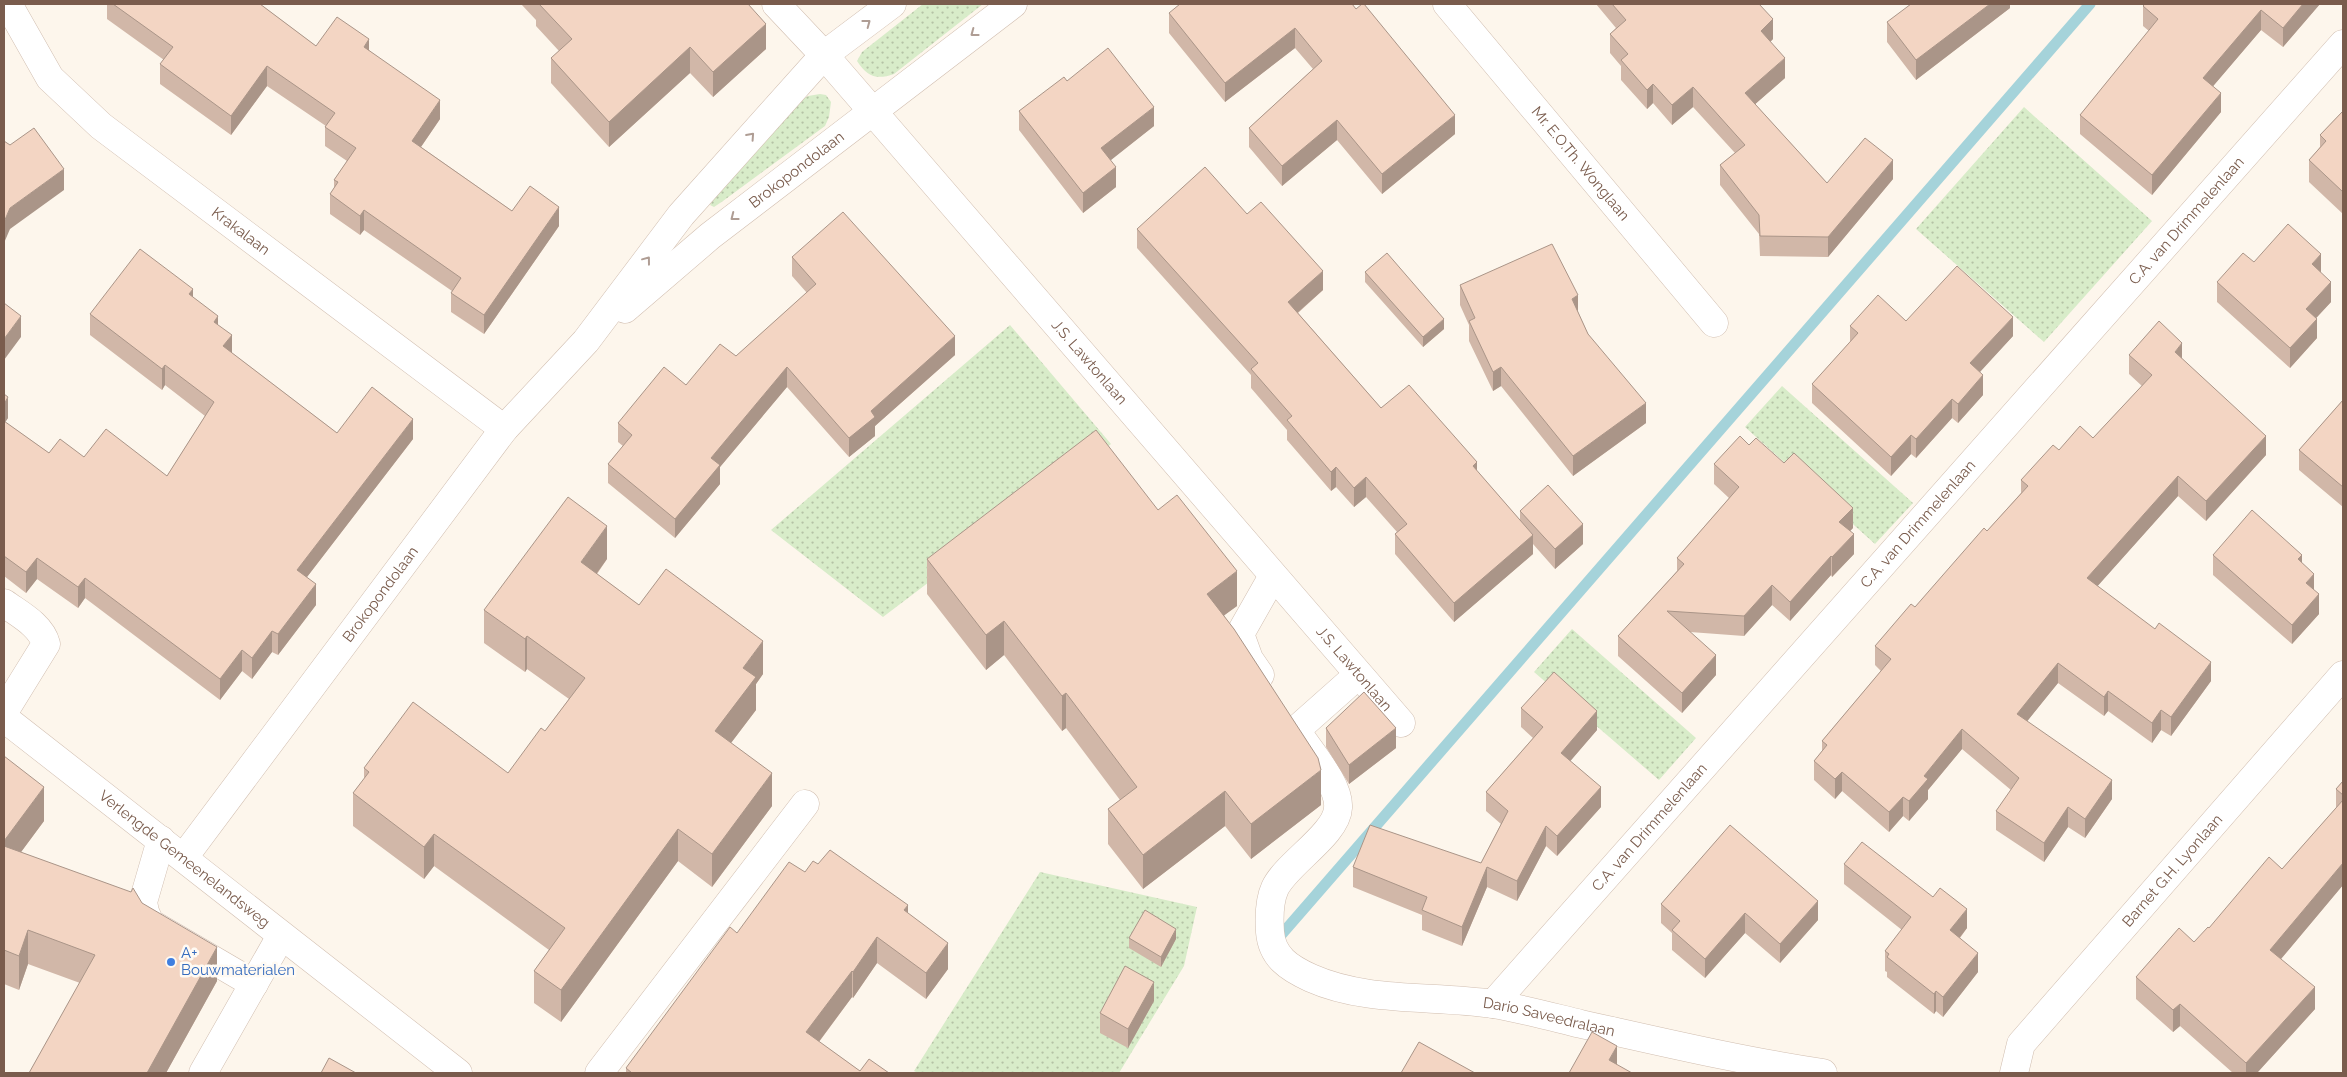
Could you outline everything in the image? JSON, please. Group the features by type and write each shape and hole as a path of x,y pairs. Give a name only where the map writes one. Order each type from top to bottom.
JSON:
{"street":[{"name":"Krakalaan","path":"8,4 50,78 101,126 504,429"},
{"name":"J.S. Lawtonlaan","path":"776,4 824,55 1401,723"},
{"name":"Brokopondolaan","path":"184,857 504,429 586,341 681,215 824,55 892,4"},
{"name":"Brokopondolaan","path":"586,341 710,236 1013,4"},
{"name":"Mr. E.O.Th. Wonglaan","path":"1447,4 1714,323"},
{"name":"C.A. van Drimmelenlaan","path":"1493,1004 2343,44"},
{"path":"1273,576 1240,634 1249,659 1296,730 1358,674"},
{"path":"4,604 39,629 44,635 46,644 4,712"},
{"name":"Barnet G.H. Lyonlaan","path":"2014,1073 2020,1044 2343,675"},
{"name":"Verlengde Gemeenelandsweg","path":"4,718 458,1073"},
{"name":"Dario Saveedralaan","path":"1296,730 1334,786 1338,808 1330,827 1276,887 1269,908 1270,939 1278,958 1310,978 1338,987 1374,994 1493,1004 1766,1065 1823,1073"},
{"path":"599,1073 805,804"},
{"path":"161,840 143,902 150,923 254,984"},
{"path":"203,1073 281,936"}],"green space":[{"path":"923,4 983,4 894,74 877,77 865,71 857,61 862,52"},
{"path":"826,95 831,102 829,117 825,126 723,201 714,207 710,205 797,103 808,96"},
{"path":"2024,107 2152,221 2044,342 1916,229"},
{"path":"1010,325 1111,444 883,617 771,530"},
{"path":"1782,386 1913,503 1875,544 1745,427"},
{"path":"1572,629 1696,738 1659,780 1534,672"},
{"path":"1040,872 1197,907 1184,966 1119,1073 918,1073 914,1071"}],"building":[{"path":"113,4 260,4 316,46 337,17 369,39 364,47 440,100 412,141 512,211 530,186 559,207 484,315 451,293 461,278 364,210 360,216 330,194 338,182 334,180 356,148 325,127 335,113 267,66 231,116 160,64 173,47"},
{"path":"539,4 748,4 766,24 713,72 690,47 609,122 551,58 572,39"},
{"path":"1180,4 1352,4 1356,9 1364,4 1455,115 1382,174 1337,120 1282,166 1249,128 1322,61 1295,28 1225,83 1169,13"},
{"path":"1612,4 1759,4 1773,19 1761,31 1785,58 1745,93 1827,183 1865,138 1893,160 1828,237 1760,236 1759,215 1720,165 1745,145 1693,87 1672,105 1653,84 1647,90 1621,60 1628,54 1610,34 1626,20"},
{"path":"1911,4 1990,4 1916,60 1887,22"},
{"path":"2145,4 2303,4 2283,28 2261,10 2203,78 2221,93 2152,175 2080,115 2158,19 2143,6"},
{"path":"1108,48 1154,107 1101,148 1116,167 1083,193 1019,111 1064,77 1067,81"},
{"path":"2343,111 2343,192 2309,160 2326,141 2320,135"},
{"path":"34,128 64,169 10,208 4,222 4,141 10,145"},
{"path":"1205,167 1247,214 1261,202 1323,271 1288,302 1381,408 1409,385 1477,462 1473,466 1533,535 1454,603 1395,534 1407,524 1366,477 1354,488 1336,467 1331,472 1287,420 1292,416 1251,369 1258,363 1137,229"},
{"path":"843,212 955,336 871,411 875,417 849,438 787,367 711,458 720,465 675,519 608,464 632,435 618,423 664,367 686,385 720,344 736,356 816,284 792,257"},
{"path":"2288,224 2321,254 2312,264 2331,282 2306,309 2317,319 2290,348 2217,282 2243,253 2254,262"},
{"path":"1552,244 1578,295 1572,299 1588,334 1646,403 1573,456 1501,367 1493,372 1469,321 1475,318 1460,285"},
{"path":"140,249 193,289 189,294 218,316 214,322 232,335 223,346 337,433 372,387 413,419 297,570 316,584 278,634 272,631 252,658 242,650 220,679 85,578 78,587 37,558 26,572 4,556 4,421 49,453 60,439 84,457 106,429 167,476 214,402 165,365 162,369 90,314"},
{"path":"1387,253 1444,319 1423,337 1365,272"},
{"path":"1957,266 2013,317 1970,363 1983,375 1958,404 1952,399 1916,439 1911,435 1891,457 1812,384 1858,333 1850,326 1878,295 1906,321"},
{"path":"4,303 21,316 4,339"},
{"path":"2159,321 2182,343 2175,352 2266,436 2206,501 2178,476 2087,578 2155,629 2159,623 2211,662 2171,717 2161,710 2152,723 2108,691 2104,697 2058,663 2017,714 2112,780 2085,819 2068,807 2044,843 1996,811 2019,778 1962,729 1924,776 1928,779 1909,801 1903,797 1889,812 1842,772 1835,779 1814,761 1827,745 1822,741 1891,659 1875,646 1911,604 1915,607 1984,528 1987,531 2028,486 2021,480 2053,445 2059,450 2080,426 2093,438 2152,375 2129,355"},
{"path":"4,394 8,397 4,404"},
{"path":"2343,400 2343,487 2299,450"},
{"path":"1096,430 1158,510 1177,495 1237,571 1207,594 1234,629 1318,758 1321,770 1251,824 1225,791 1143,855 1108,809 1137,787 1066,693 1062,696 1004,621 986,635 927,559"},
{"path":"1740,436 1749,445 1756,438 1784,463 1794,453 1853,508 1839,522 1854,534 1831,556 1790,602 1772,585 1744,616 1667,611 1716,655 1682,693 1618,636 1684,564 1677,558 1739,487 1714,464"},
{"path":"1548,485 1583,524 1555,549 1520,511"},
{"path":"568,497 607,526 581,562 639,605 666,569 763,641 743,668 756,677 715,731 772,773 712,854 678,829 561,990 534,971 565,928 434,834 424,847 353,793 369,772 364,768 413,702 508,773 541,728 545,731 585,678 527,636 525,639 484,610"},
{"path":"2252,510 2302,555 2298,559 2314,574 2306,583 2319,594 2292,625 2213,555"},
{"path":"1554,672 1597,711 1561,753 1601,787 1557,836 1546,826 1517,881 1487,867 1462,927 1422,910 1427,897 1353,867 1370,825 1481,863 1508,811 1486,792 1543,727 1521,708"},
{"path":"1364,692 1396,728 1349,765 1326,728"},
{"path":"4,756 44,787 4,841"},
{"path":"2343,781 2343,795 2336,789"},
{"path":"2343,800 2343,863 2270,950 2315,987 2246,1063 2180,1004 2173,1010 2136,977 2179,928 2194,942 2209,928 2269,857 2282,869"},
{"path":"1730,825 1818,901 1780,944 1745,913 1705,959 1672,930 1680,921 1661,904"},
{"path":"1862,842 1933,897 1940,888 1967,909 1950,930 1978,953 1943,997 1936,991 1934,994 1887,957 1889,954 1885,951 1911,917 1844,864"},
{"path":"4,846 131,892 133,888 142,903 217,947 147,1073 29,1073 95,955 28,930 19,956 4,950"},
{"path":"830,850 908,905 904,910 948,943 926,973 877,937 853,972 806,1032 860,1071 869,1059 889,1073 632,1073 626,1068 730,927 737,933 789,862 805,872 813,861 818,864"},
{"path":"1145,910 1176,929 1161,957 1129,938"},
{"path":"1125,966 1154,982 1128,1029 1100,1013"},
{"path":"1592,1032 1617,1046 1609,1060 1632,1073 1569,1073"},
{"path":"1419,1042 1475,1073 1401,1073"},
{"path":"329,1058 356,1073 321,1073"}],"waterway":[{"path":"1275,942 2090,4"}],"place":[{"name":"A+ Bouwmaterialen","path":"171,962"}]}
